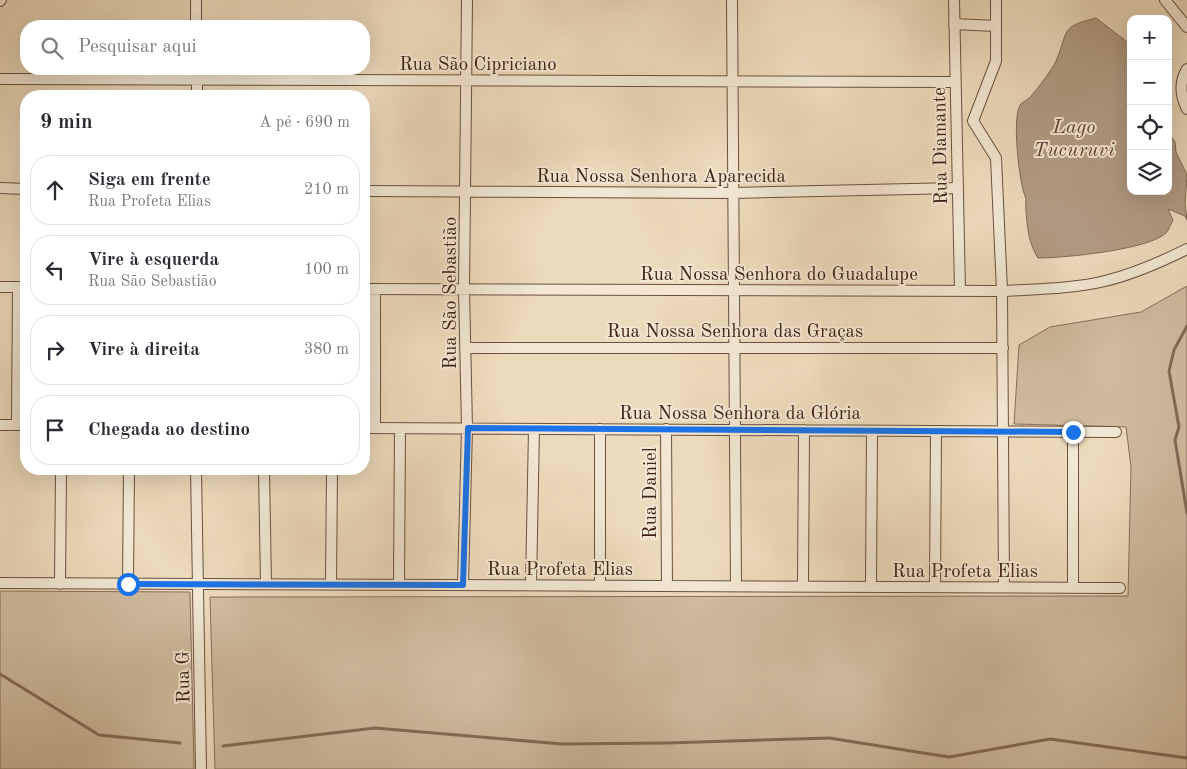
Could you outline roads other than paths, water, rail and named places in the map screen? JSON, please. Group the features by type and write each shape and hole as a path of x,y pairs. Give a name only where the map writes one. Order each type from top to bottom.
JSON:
{"street":[{"path":"196,0 196,20"},
{"name":"Rua São Sebastião","path":"463,585 468,428 464,289 467,0"},
{"path":"732,0 736,586"},
{"name":"Rua Diamante","path":"954,0 960,291"},
{"path":"996,0 996,61 973,121 996,158 1002,291 1004,587"},
{"path":"1165,0 1187,27"},
{"path":"954,24 996,26"},
{"path":"1187,69 1181,79 1182,100 1187,109"},
{"name":"Rua São Cipriciano","path":"0,79 158,75"},
{"path":"197,75 197,90"},
{"name":"Rua São Cipriciano","path":"242,75 467,80 955,82"},
{"path":"0,188 20,189"},
{"name":"Rua Nossa Senhora Aparecida","path":"370,191 734,193 958,188"},
{"name":"Rua Nossa Senhora do Guadalupe","path":"370,289 1002,291 1083,285 1105,281 1145,268 1187,249"},
{"path":"0,287 20,287"},
{"path":"375,289 375,428"},
{"name":"Rua Nossa Senhora das Graças","path":"467,348 1003,348"},
{"path":"0,425 20,425"},
{"name":"Rua Nossa Senhora da Glória","path":"370,428 1116,432"},
{"path":"399,585 400,428"},
{"path":"531,585 534,429"},
{"path":"600,429 600,586"},
{"name":"Rua Daniel","path":"666,429 666,586"},
{"path":"803,586 804,430"},
{"path":"871,587 872,431"},
{"path":"935,587 936,431"},
{"path":"1073,432 1073,588"},
{"path":"60,584 61,475"},
{"path":"128,584 129,475"},
{"name":"Rua G","path":"196,475 201,769"},
{"path":"264,475 266,584"},
{"path":"331,585 332,475"},
{"name":"Rua Profeta Elias","path":"0,583 1120,588"}],"water":[{"name":"Lago Tucuruvi","path":"1096,18 1127,42 1127,195 1172,195 1172,138 1175,142 1176,152 1187,175 1185,203 1187,220 1185,216 1168,209 1173,220 1166,233 1156,239 1105,252 1038,258 1032,247 1026,217 1026,199 1016,136 1018,112 1020,105 1035,92 1056,61 1067,32 1076,24"}],"waterway":[{"path":"1187,326 1174,350 1169,371 1179,427 1175,440 1187,513"},
{"path":"0,674 99,735 180,743"},
{"path":"223,746 375,728 562,744 829,738 949,757 1050,739 1187,758"}]}
